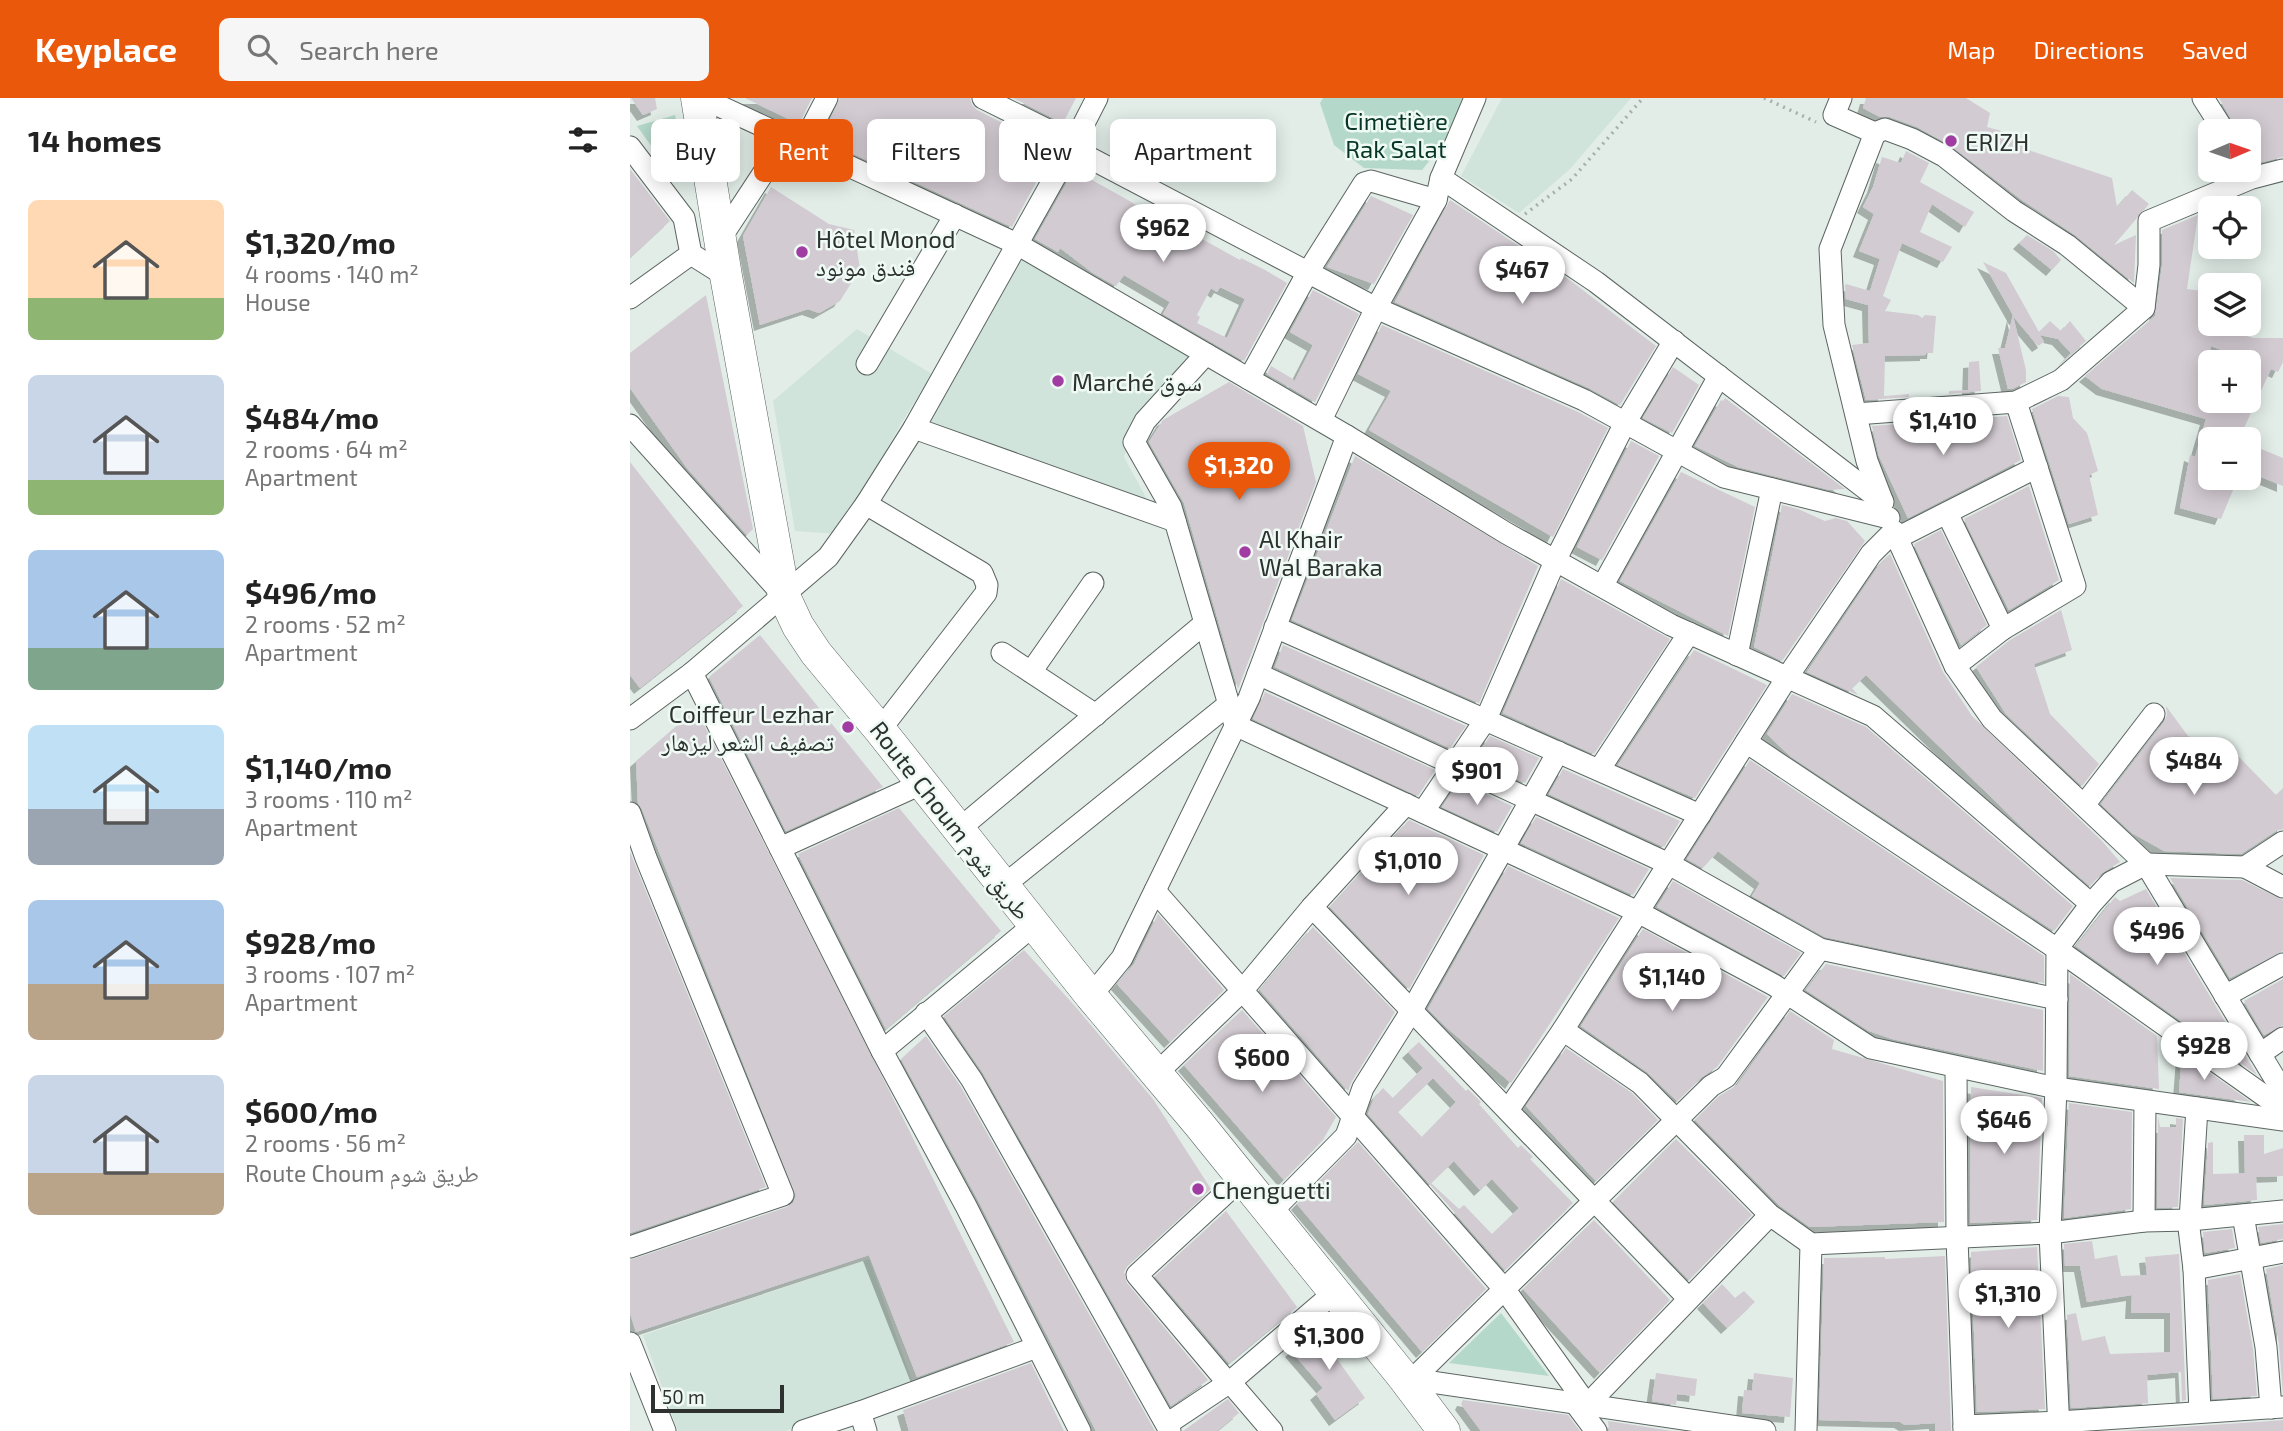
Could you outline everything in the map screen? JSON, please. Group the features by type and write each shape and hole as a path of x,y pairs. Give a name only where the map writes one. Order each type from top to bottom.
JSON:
{"highway":[{"name":"Route Choum طريق شوم","path":"709,100 720,239 726,276 784,596 798,626 816,653 1091,996 1409,1378 1444,1431"}],"street":[{"path":"811,119 827,98"},
{"path":"983,98 1022,119"},
{"path":"1086,119 1097,98"},
{"path":"1321,420 1377,308 1436,200 1441,178 1475,98"},
{"path":"2203,98 2216,119"},
{"path":"709,100 754,121"},
{"path":"1837,107 1875,133"},
{"path":"2144,308 2067,245 2014,211 1944,156 1885,128 1875,133 1830,249 1834,325 1867,461 1891,522 1955,666 1992,719 2146,864 2283,1093"},
{"path":"630,147 684,218 691,254 726,276"},
{"path":"1096,159 1377,308 1584,400 1724,477 1891,522 1947,513 2037,467"},
{"path":"853,168 1017,244 1321,420 1506,533 1689,633 1873,716 2091,904"},
{"path":"2261,173 2283,170"},
{"path":"1441,178 1596,282 1674,341 1891,522"},
{"path":"1249,379 1308,272 1364,183 1371,181 1436,200"},
{"path":"720,239 764,182"},
{"path":"630,719 692,673 828,556 866,504 914,428 1052,182"},
{"path":"1856,414 2015,402 2061,380 2144,308 2149,265 2149,221 2233,182"},
{"path":"867,364 955,215"},
{"path":"630,298 691,254"},
{"path":"1157,1073 1242,991 1312,907 1454,766 1486,719 1556,559 1625,423 1674,341"},
{"path":"1206,354 1144,421 1135,442 1171,507 1236,725 1638,912 1788,994 1871,1048 2056,1088 2283,1120"},
{"path":"1603,585 1719,376"},
{"path":"1955,666 2003,629 2075,586 2015,402"},
{"path":"630,425 784,596"},
{"path":"914,428 1175,521"},
{"path":"1091,996 1122,958 1236,725 1348,436"},
{"path":"1737,655 1772,489"},
{"path":"866,504 982,573 987,585 986,593 880,730"},
{"path":"1947,513 2003,629"},
{"path":"1508,1110 1563,1030 1788,676 1891,522"},
{"path":"1031,672 1093,583"},
{"path":"958,830 1205,624"},
{"path":"1275,627 1700,815"},
{"path":"1599,770 1689,633"},
{"path":"1002,653 1096,715"},
{"path":"692,673 882,1051 966,1206 1080,1431"},
{"path":"1258,674 1668,864 1820,948 2057,999"},
{"path":"1003,886 1229,704"},
{"path":"2084,805 2154,714"},
{"path":"1746,742 2057,949 2283,1109"},
{"path":"1270,1213 1346,1136 1363,1088 1412,1010 1558,752"},
{"path":"780,848 921,784"},
{"path":"630,813 783,1195 630,1247"},
{"path":"2245,867 2283,842"},
{"path":"2059,1427 2050,1233 2056,1088 2057,949 2091,904 2111,883 2146,864 2245,867 2283,887"},
{"path":"1155,891 1505,1290 1596,1431"},
{"path":"1312,907 1688,1297"},
{"path":"882,1051 1034,925"},
{"path":"1409,1378 1505,1290 1711,1086 1726,1077 1820,948"},
{"path":"2225,996 2283,964"},
{"path":"926,1013 972,1080 1168,1428 1229,1383 1335,1292"},
{"path":"1563,1030 1640,1083 1770,1215 1811,1244 2050,1233 2144,1222 2283,1211"},
{"path":"2260,1054 2283,1038"},
{"path":"1956,1067 1957,1238 1964,1428 2059,1427 2193,1418 2277,1407 2275,1347 2250,1258 2243,1215"},
{"path":"2144,1222 2145,1101"},
{"path":"2193,1418 2194,1269 2189,1220 2197,1108"},
{"path":"1242,1178 1137,1275 1272,1431"},
{"path":"1581,1404 1770,1215"},
{"path":"1806,1431 1811,1244"},
{"path":"2194,1269 2283,1252"},
{"path":"630,1343 665,1431"},
{"path":"803,1431 863,1421 1037,1347"},
{"path":"1409,1378 1765,1431"}],"path":[{"path":"1511,225 1572,179 1643,98"},
{"path":"1764,98 1817,122 1837,107"}],"shaded area":[{"path":"1502,98 1631,98 1570,169 1519,213 1461,176"},
{"name":"Marché سوق","path":"1017,257 1190,356 1144,406 1124,457 1148,501 925,423"},
{"path":"857,329 932,374 838,534 795,531 773,401"},
{"path":"869,1259 916,1392 785,1431 678,1431 643,1335"}],"green space":[{"name":"Cimetière Rak Salat","path":"1323,98 1473,98 1470,111 1422,170 1364,168 1334,145 1320,103"},
{"path":"651,122 651,146 637,126"},
{"path":"1501,1313 1549,1376 1449,1363"}],"building":[{"path":"631,98 655,98 657,109 643,115"},
{"path":"745,98 812,98 802,119 789,119"},
{"path":"840,98 970,98 977,110 999,121 999,182 1036,182 1012,227 914,182 985,182 985,119 867,119 867,160 853,154 853,119 830,119"},
{"path":"1013,98 1076,98 1065,119 1055,119"},
{"path":"1866,98 1966,98 1990,113 1987,127 2016,135 2031,151 2112,178 2117,207 2132,190 2149,204 2114,245 2136,235 2134,283 2075,235 2022,200 1950,145 1917,127 1890,117 1880,117 1863,108"},
{"path":"2219,98 2283,98 2283,157 2261,162 2261,119 2231,119"},
{"path":"1906,151 1929,163 1920,182 1974,212 1965,227 1932,204 1920,232 1952,247 1943,262 1902,243 1883,296 1891,300 1885,311 1918,315 1922,318 1925,315 1936,316 1933,353 1885,356 1884,396 1909,394 1909,397 1866,400 1852,345 1869,343 1868,305 1846,299 1845,286 1846,284 1870,291 1880,259 1859,251 1874,214 1863,207 1873,187 1882,157 1901,163"},
{"path":"630,169 670,221 630,258"},
{"path":"1067,182 1096,182 1173,229 1177,223 1201,241 1202,239 1240,260 1241,258 1287,283 1244,361 1163,314 1170,302 1124,275 1116,286 1093,273 1060,248 1058,252 1035,239","holes":["1220,287 1245,299 1227,338 1197,323 1200,317 1197,315 1211,288 1217,292"]},
{"name":"Hôtel Monod فندق مونود","path":"771,187 829,224 854,230 860,269 840,301 819,313 808,309 760,325 743,236"},
{"path":"1371,196 1413,215 1374,284 1327,267"},
{"path":"1450,200 1571,281 1656,346 1620,405 1589,388 1395,302"},
{"path":"2198,215 2187,289 2198,290 2198,336 2283,338 2283,362 2278,372 2271,369 2261,391 2261,350 2221,350 2211,346 2210,350 2198,350 2198,413 2251,413 2244,427 2204,427 2206,419 2102,389 2085,376 2155,316 2162,266 2162,230"},
{"path":"2027,235 2053,251 2061,260 2052,270 2019,243"},
{"path":"1983,262 2006,273 2039,332 2050,321 2061,331 2070,321 2086,341 2064,360 2071,353 2058,339 2040,335 2044,342 2038,346 2013,316 2026,370 2026,382 2012,389 2008,389 1998,348 2005,348 2013,315"},
{"path":"1313,290 1359,314 1315,402 1267,374 1271,366 1294,382 1313,345 1290,332"},
{"path":"706,295 753,529 747,535 687,468 630,388 630,353"},
{"path":"1382,325 1578,412 1608,428 1553,537 1369,430 1391,391 1358,374"},
{"path":"1979,361 1981,391 1949,394 1949,391 1968,390 1969,362"},
{"path":"1673,367 1699,385 1672,433 1643,418"},
{"name":"Al Khair Wal Baraka","path":"1229,382 1303,426 1316,482 1238,689 1184,503 1149,442 1163,420"},
{"path":"2058,396 2069,397 2073,418 2087,433 2098,471 2089,475 2098,515 2069,524 2032,409"},
{"path":"1725,398 1845,489 1830,490 1738,467 1695,446 1721,400"},
{"path":"2007,416 2021,460 1908,518 1879,456 1872,426"},
{"path":"1631,441 1659,456 1602,560 1577,547"},
{"path":"2198,447 2198,490 2233,490 2221,519 2180,508 2190,455 2195,457"},
{"path":"2261,449 2283,458 2283,486 2261,477"},
{"path":"1355,456 1538,566 1479,703 1292,620"},
{"path":"630,462 743,606 640,688 630,675"},
{"path":"1681,472 1755,507 1728,636 1620,581"},
{"path":"2029,486 2059,580 2009,610 1964,519"},
{"path":"1782,505 1825,521 1836,518 1847,521 1865,541 1782,661 1754,647"},
{"path":"1941,530 1987,625 1961,645 1914,544"},
{"path":"1890,554 1943,672 1972,716 2102,841 2120,862 2102,873 2090,886 2026,831 1866,675 1852,688 1858,695 1807,672 1881,562"},
{"path":"1561,579 1670,639 1594,754 1503,713"},
{"path":"2061,610 2072,650 2034,664 2050,714 2099,764 2082,786 2006,714 1976,667 2010,640"},
{"path":"760,635 883,787 786,831 709,677"},
{"path":"1283,645 1466,726 1450,748 1275,667"},
{"path":"1694,650 1767,685 1695,798 1618,765"},
{"path":"1265,692 1435,770 1418,796 1253,719"},
{"path":"1792,694 1866,727 2073,906 2054,931 1790,756 1767,734"},
{"path":"2166,706 2188,736 2239,757 2276,795 2283,788 2283,829 2241,854 2164,851 2132,833 2101,804 2164,722 2167,715"},
{"path":"696,709 1014,1342 917,1377 869,1255 636,1332 630,1313 630,1260 787,1207 793,1203 796,1196 638,803 636,761"},
{"path":"1490,736 1539,758 1525,783 1474,760"},
{"path":"1750,760 2044,956 2044,983 1825,937 1752,896 1760,883 1718,851 1703,868 1687,859"},
{"path":"1563,769 1680,821 1664,847 1549,794"},
{"path":"1459,782 1512,806 1497,832 1442,807"},
{"path":"899,808 1001,931 886,1029 798,854"},
{"path":"1536,817 1649,869 1633,895 1521,843"},
{"path":"1409,820 1484,855 1409,989 1330,907"},
{"path":"630,852 766,1187 630,1233"},
{"path":"1508,866 1619,918 1511,1083 1428,1009"},
{"path":"2170,878 2242,880 2283,900 2283,951 2230,978"},
{"path":"1673,881 1801,953 1784,976 1657,907"},
{"path":"2146,889 2257,1075 2076,946 2115,897 2120,901"},
{"path":"1158,914 1224,990 1170,1042 1117,984 1134,964"},
{"path":"1313,927 1395,1012 1348,1091 1260,990"},
{"path":"1643,929 1768,997 1717,1067 1677,1101 1647,1072 1581,1026"},
{"path":"1024,950 1153,1099 1211,1189 1128,1265 1124,1272 1127,1283 1208,1380 1171,1406 983,1073 944,1016"},
{"path":"1826,964 2043,1010 2043,1071 1892,1039 1869,1031 1806,990"},
{"path":"2070,974 2157,1036 2159,1089 2069,1076"},
{"path":"2283,979 2283,1025 2264,1035 2244,1001"},
{"path":"1242,1010 1336,1117 1323,1140 1284,1180 1184,1065"},
{"path":"1790,1011 1834,1040 1832,1049 1943,1081 1944,1222 1810,1227 1779,1205 1695,1120 1719,1096 1737,1085"},
{"path":"926,1036 961,1087 1155,1431 1096,1431 978,1200 901,1059"},
{"path":"1419,1042 1466,1091 1468,1089 1481,1102 1479,1104 1518,1148 1521,1145 1533,1157 1530,1159 1573,1203 1505,1270 1368,1114 1374,1098 1383,1088 1393,1098 1423,1068 1408,1052","holes":["1433,1078 1456,1102 1422,1137 1398,1112","1454,1161 1480,1190 1492,1179 1519,1208 1492,1234 1464,1205 1459,1209 1431,1183"]},
{"path":"1566,1048 1632,1093 1658,1120 1596,1181 1526,1106"},
{"path":"2182,1053 2251,1102 2179,1092"},
{"path":"1971,1087 2042,1098 2037,1220 1970,1223"},
{"path":"2069,1103 2132,1112 2131,1209 2064,1218"},
{"path":"2158,1116 2160,1127 2176,1127 2176,1118 2183,1119 2178,1207 2157,1208"},
{"path":"2244,1135 2264,1135 2264,1154 2283,1148 2283,1176 2256,1177 2257,1200 2204,1205 2208,1143 2213,1142 2213,1174 2245,1173"},
{"path":"1676,1139 1752,1215 1689,1280 1613,1202"},
{"path":"1358,1142 1486,1289 1422,1352 1297,1204"},
{"path":"1226,1211 1297,1307 1229,1363 1155,1276"},
{"path":"1594,1220 1670,1300 1600,1373 1523,1289"},
{"path":"2283,1224 2283,1239 2261,1243 2258,1227"},
{"path":"2232,1229 2235,1248 2205,1253 2203,1232"},
{"path":"2092,1241 2095,1259 2117,1255 2121,1276 2147,1275 2145,1257 2179,1254 2186,1400 2182,1401 2181,1372 2147,1375 2148,1403 2151,1403 2071,1408 2067,1315 2076,1313 2082,1341 2105,1336 2110,1354 2170,1352 2170,1313 2131,1313 2132,1295 2087,1302 2080,1266 2065,1266 2064,1244"},
{"path":"2037,1247 2045,1409 1977,1412 1971,1252"},
{"path":"1945,1256 1951,1431 1935,1431 1935,1423 1905,1425 1900,1422 1819,1420 1824,1258"},
{"path":"2283,1265 2283,1394 2279,1345 2266,1269"},
{"path":"2240,1274 2253,1349 2257,1396 2213,1399 2208,1280"},
{"path":"1722,1284 1735,1298 1744,1291 1755,1302 1727,1328 1703,1303"},
{"path":"1322,1324 1346,1351 1337,1359 1365,1398 1335,1420 1316,1394 1323,1388 1291,1351"},
{"path":"1031,1363 1064,1431 909,1431 903,1410"},
{"path":"1656,1373 1697,1379 1695,1396 1677,1394 1676,1405 1652,1401"},
{"path":"1754,1373 1793,1378 1790,1417 1742,1413 1744,1390 1752,1391"},
{"path":"1228,1399 1239,1413 1217,1431 1183,1431"},
{"path":"1463,1400 1568,1415 1580,1431 1481,1431 1461,1404"},
{"path":"2283,1420 2283,1431 2121,1431 2271,1421"},
{"path":"1608,1421 1672,1431 1609,1431"}],"place":[{"name":"ERIZH","path":"1951,141"},
{"name":"Hôtel Monod فندق مونود","path":"802,252"},
{"name":"Marché سوق","path":"1058,381"},
{"name":"Al Khair Wal Baraka","path":"1245,552"},
{"name":"Coiffeur Lezhar تصفيف الشعر ليزهار","path":"848,727"},
{"name":"Chenguetti","path":"1198,1189"}]}
